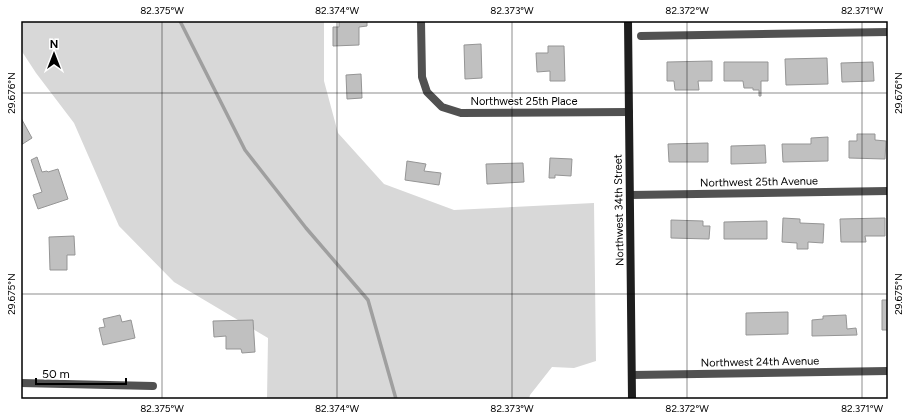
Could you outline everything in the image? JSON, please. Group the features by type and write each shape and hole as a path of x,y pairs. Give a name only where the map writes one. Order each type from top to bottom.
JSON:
{"main road":[{"name":"Northwest 34th Street","path":"628,21 632,399"}],"street":[{"name":"Northwest 25th Place","path":"422,21 422,77 427,92 442,107 461,113 629,112"},
{"path":"641,36 888,32"},
{"name":"Northwest 25th Avenue","path":"630,195 888,191"},
{"name":"Northwest 24th Avenue","path":"632,375 888,371"},
{"path":"21,383 153,386"}],"shaded area":[{"path":"21,21 324,21 324,81 338,133 384,184 454,210 594,203 596,361 574,368 552,367 530,395 529,399 267,399 268,338 174,282 119,226 74,123 36,73 21,50"}],"building":[{"path":"339,21 367,21 367,26 359,27 359,45 333,46 333,27 339,27"},
{"path":"481,44 482,78 465,79 464,45"},
{"path":"548,46 564,46 565,81 550,81 550,71 537,72 536,53 548,53"},
{"path":"827,58 828,84 786,85 785,59"},
{"path":"712,61 712,81 698,81 699,90 675,90 674,81 667,81 667,62"},
{"path":"724,62 768,62 768,81 761,81 761,96 759,96 759,90 744,88 743,81 724,81"},
{"path":"873,62 874,81 842,82 841,63"},
{"path":"361,74 362,98 347,99 346,75"},
{"path":"21,118 32,138 21,145"},
{"path":"857,134 875,134 875,140 886,141 885,159 849,158 849,141 857,141"},
{"path":"828,137 828,161 783,162 782,144 811,144 811,138"},
{"path":"708,143 708,162 669,162 668,144"},
{"path":"765,145 766,163 731,164 731,146"},
{"path":"37,157 42,172 58,169 68,199 38,209 33,195 42,192 31,160"},
{"path":"550,158 572,159 571,176 555,175 555,178 549,178"},
{"path":"407,161 426,164 424,171 441,173 439,185 405,180"},
{"path":"523,163 524,182 487,184 486,164"},
{"path":"783,218 800,219 800,223 824,224 823,243 808,242 808,249 797,249 797,243 782,242"},
{"path":"885,218 885,236 865,236 866,242 841,242 840,219"},
{"path":"671,220 703,221 703,226 710,226 709,239 671,238"},
{"path":"767,221 767,239 724,239 724,222"},
{"path":"74,236 75,255 67,255 67,270 50,270 49,237"},
{"path":"882,300 888,300 888,330 882,330"},
{"path":"788,312 788,334 746,335 746,313"},
{"path":"120,315 122,322 131,320 135,338 103,345 99,328 105,327 103,319"},
{"path":"846,315 847,329 856,328 857,335 812,336 812,320 823,319 823,316"},
{"path":"253,320 255,352 242,353 241,349 226,349 226,336 214,337 213,321"}],"waterway":[{"path":"180,21 245,150 306,228 368,300 396,399"}]}
